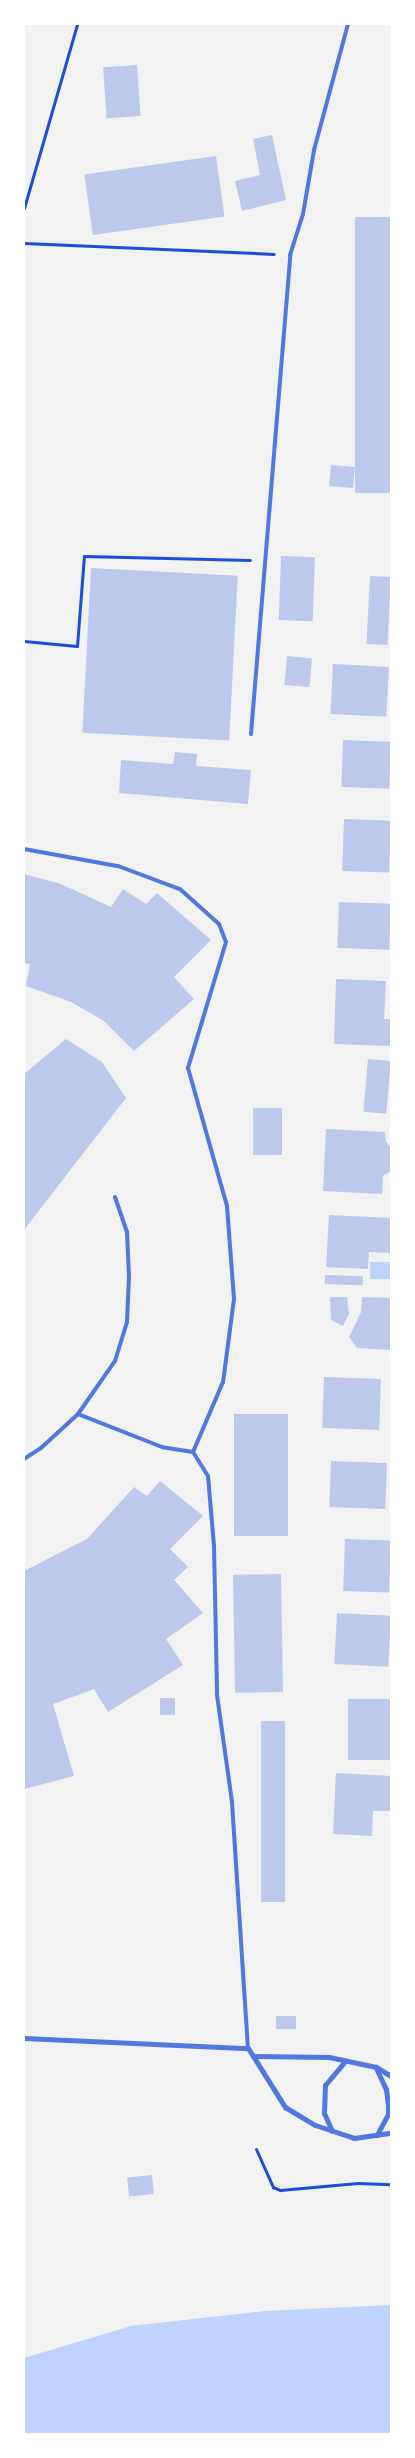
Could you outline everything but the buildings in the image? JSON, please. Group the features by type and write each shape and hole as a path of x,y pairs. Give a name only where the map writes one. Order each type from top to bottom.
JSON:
{"street":[{"path":"24,2038 248,2048 285,2107 332,2131 354,2138 391,2133"},
{"path":"253,2056 329,2057 376,2068 391,2076"},
{"path":"332,2131 324,2114 324,2085 344,2062"},
{"path":"376,2068 386,2089 388,2106 388,2114 377,2135"}],"lane":[{"path":"251,734 290,255 303,214 314,150 348,24"},
{"path":"24,849 118,866 180,889 219,924 226,942 188,1068 227,1206 234,1299 223,1382 193,1452"},
{"path":"24,1459 41,1448 78,1414 115,1361 127,1322 127,1232 114,1197"},
{"path":"78,1414 162,1447 193,1452 208,1476 214,1546 217,1695 232,1802 248,2048"}],"path":[{"path":"24,208 77,24"},
{"path":"24,243 290,255"},
{"path":"24,641 77,646 84,556 250,561 268,529"},
{"path":"256,2149 273,2187 280,2190 358,2183 391,2184"}],"water":[{"path":"370,1262 391,1262 391,1279 370,1279"},
{"path":"391,2305 391,2434 24,2434 24,2358 131,2326 265,2311"}]}
